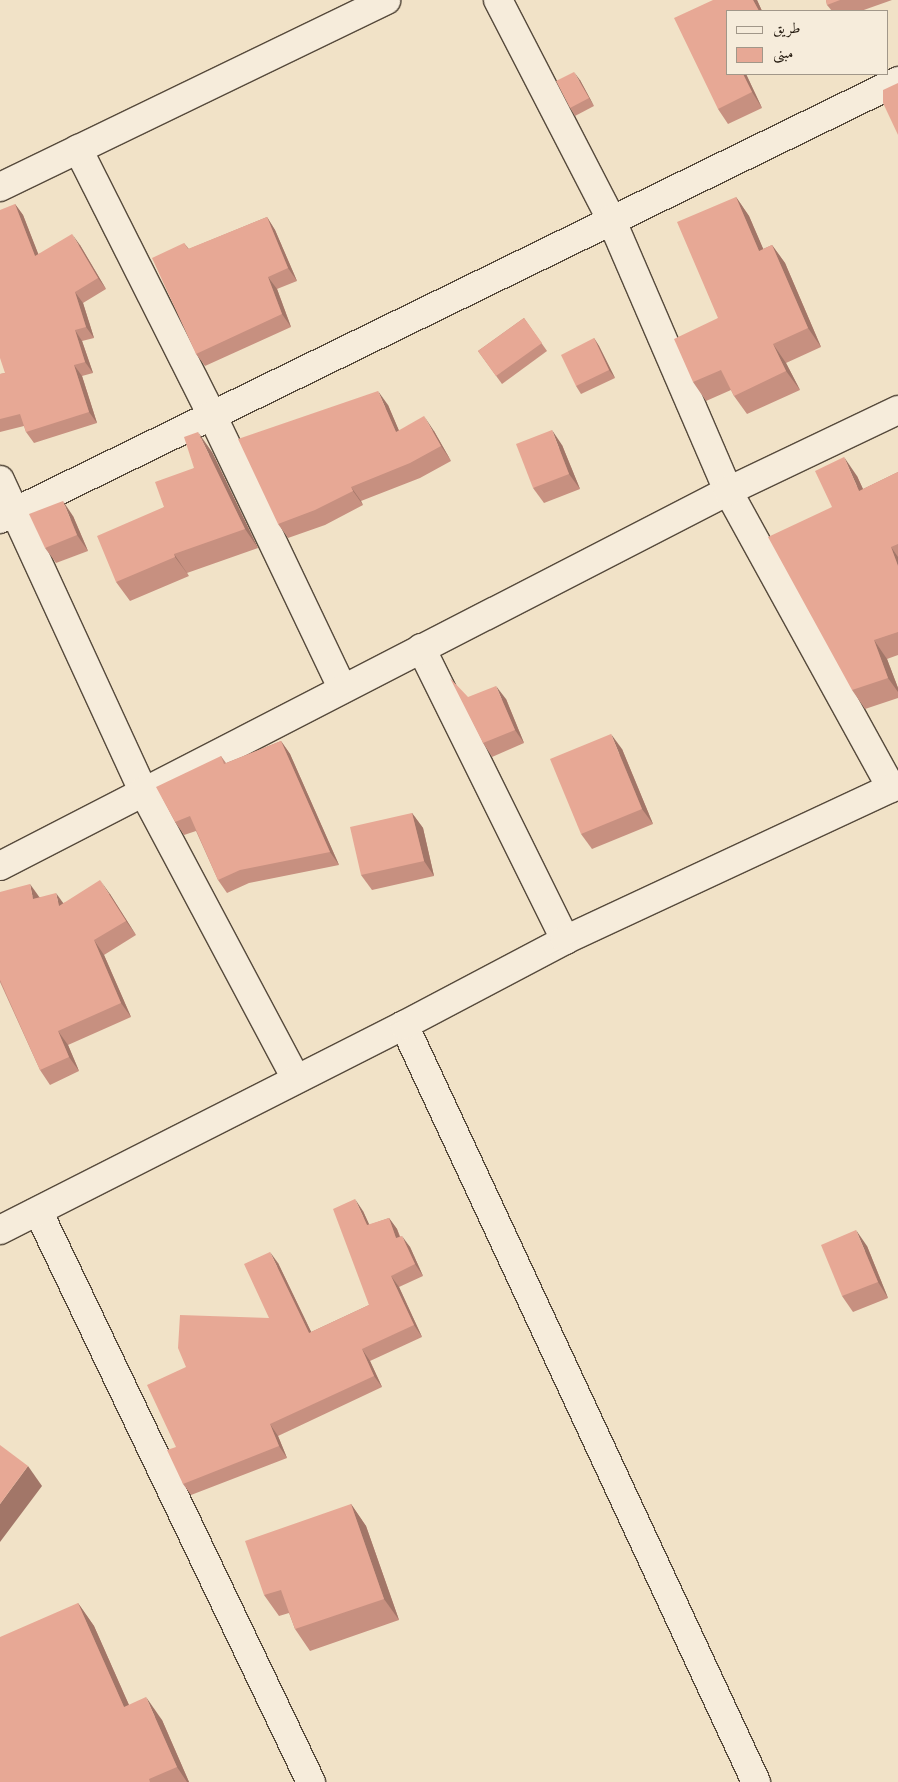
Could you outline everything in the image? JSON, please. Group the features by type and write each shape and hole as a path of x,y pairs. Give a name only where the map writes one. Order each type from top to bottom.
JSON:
{"street":[{"path":"0,187 386,0"},
{"path":"0,1230 404,1026 565,940 895,786 728,491 611,219 498,0"},
{"path":"7,516 611,219 898,81"},
{"path":"78,149 212,415 342,688"},
{"path":"0,866 342,688 728,491 898,410"},
{"path":"0,480 7,516 143,791 296,1079"},
{"path":"422,648 565,940"},
{"path":"404,1026 756,1782"},
{"path":"38,1211 311,1782"}],"building":[{"path":"713,0 753,0 758,10 726,10 726,75 744,75 752,92 718,109 674,18"},
{"path":"826,0 840,0 827,5"},
{"path":"574,72 589,98 570,108 556,81"},
{"path":"898,83 898,135 883,103 883,90"},
{"path":"736,197 759,251 772,245 808,328 773,344 786,371 734,396 721,370 693,382 674,339 718,318 677,222"},
{"path":"15,204 35,256 72,234 98,278 75,292 86,327 75,330 85,362 74,365 89,412 26,432 20,414 0,419 0,374 5,373 0,358 0,210"},
{"path":"267,217 288,268 268,277 282,314 196,354 152,258 184,243 188,249"},
{"path":"524,318 542,343 496,376 478,351"},
{"path":"594,338 609,370 576,386 561,355"},
{"path":"378,391 396,432 424,416 441,446 410,463 351,487 353,491 315,510 278,524 238,439"},
{"path":"552,430 569,474 533,488 516,444"},
{"path":"198,432 245,529 174,554 175,557 116,582 97,536 164,507 155,482 194,468 184,437"},
{"path":"844,457 859,491 898,472 898,544 891,547 898,566 898,632 874,640 888,678 852,690 768,537 832,507 815,471"},
{"path":"63,501 77,535 45,548 29,514"},
{"path":"450,678 468,697 496,686 515,730 483,743"},
{"path":"611,734 642,809 581,834 550,759"},
{"path":"281,741 330,852 240,870 218,880 190,816 175,822 156,787 221,756 224,764"},
{"path":"412,813 424,861 361,875 350,827"},
{"path":"100,880 126,921 94,940 121,1003 58,1031 69,1057 40,1070 0,980 0,892 30,884 33,899 56,893 59,906"},
{"path":"355,1199 367,1225 389,1218 396,1238 402,1236 415,1264 391,1276 414,1325 362,1349 374,1376 270,1424 279,1446 183,1484 167,1450 176,1447 147,1385 186,1367 178,1348 180,1315 269,1318 244,1264 270,1252 309,1333 369,1305 333,1209"},
{"path":"856,1230 878,1282 842,1296 821,1245"},
{"path":"0,1445 28,1466 0,1504"},
{"path":"351,1504 384,1599 295,1629 281,1590 264,1595 245,1541"},
{"path":"78,1603 124,1707 146,1697 177,1767 149,1779 150,1782 0,1782 0,1637"}]}
